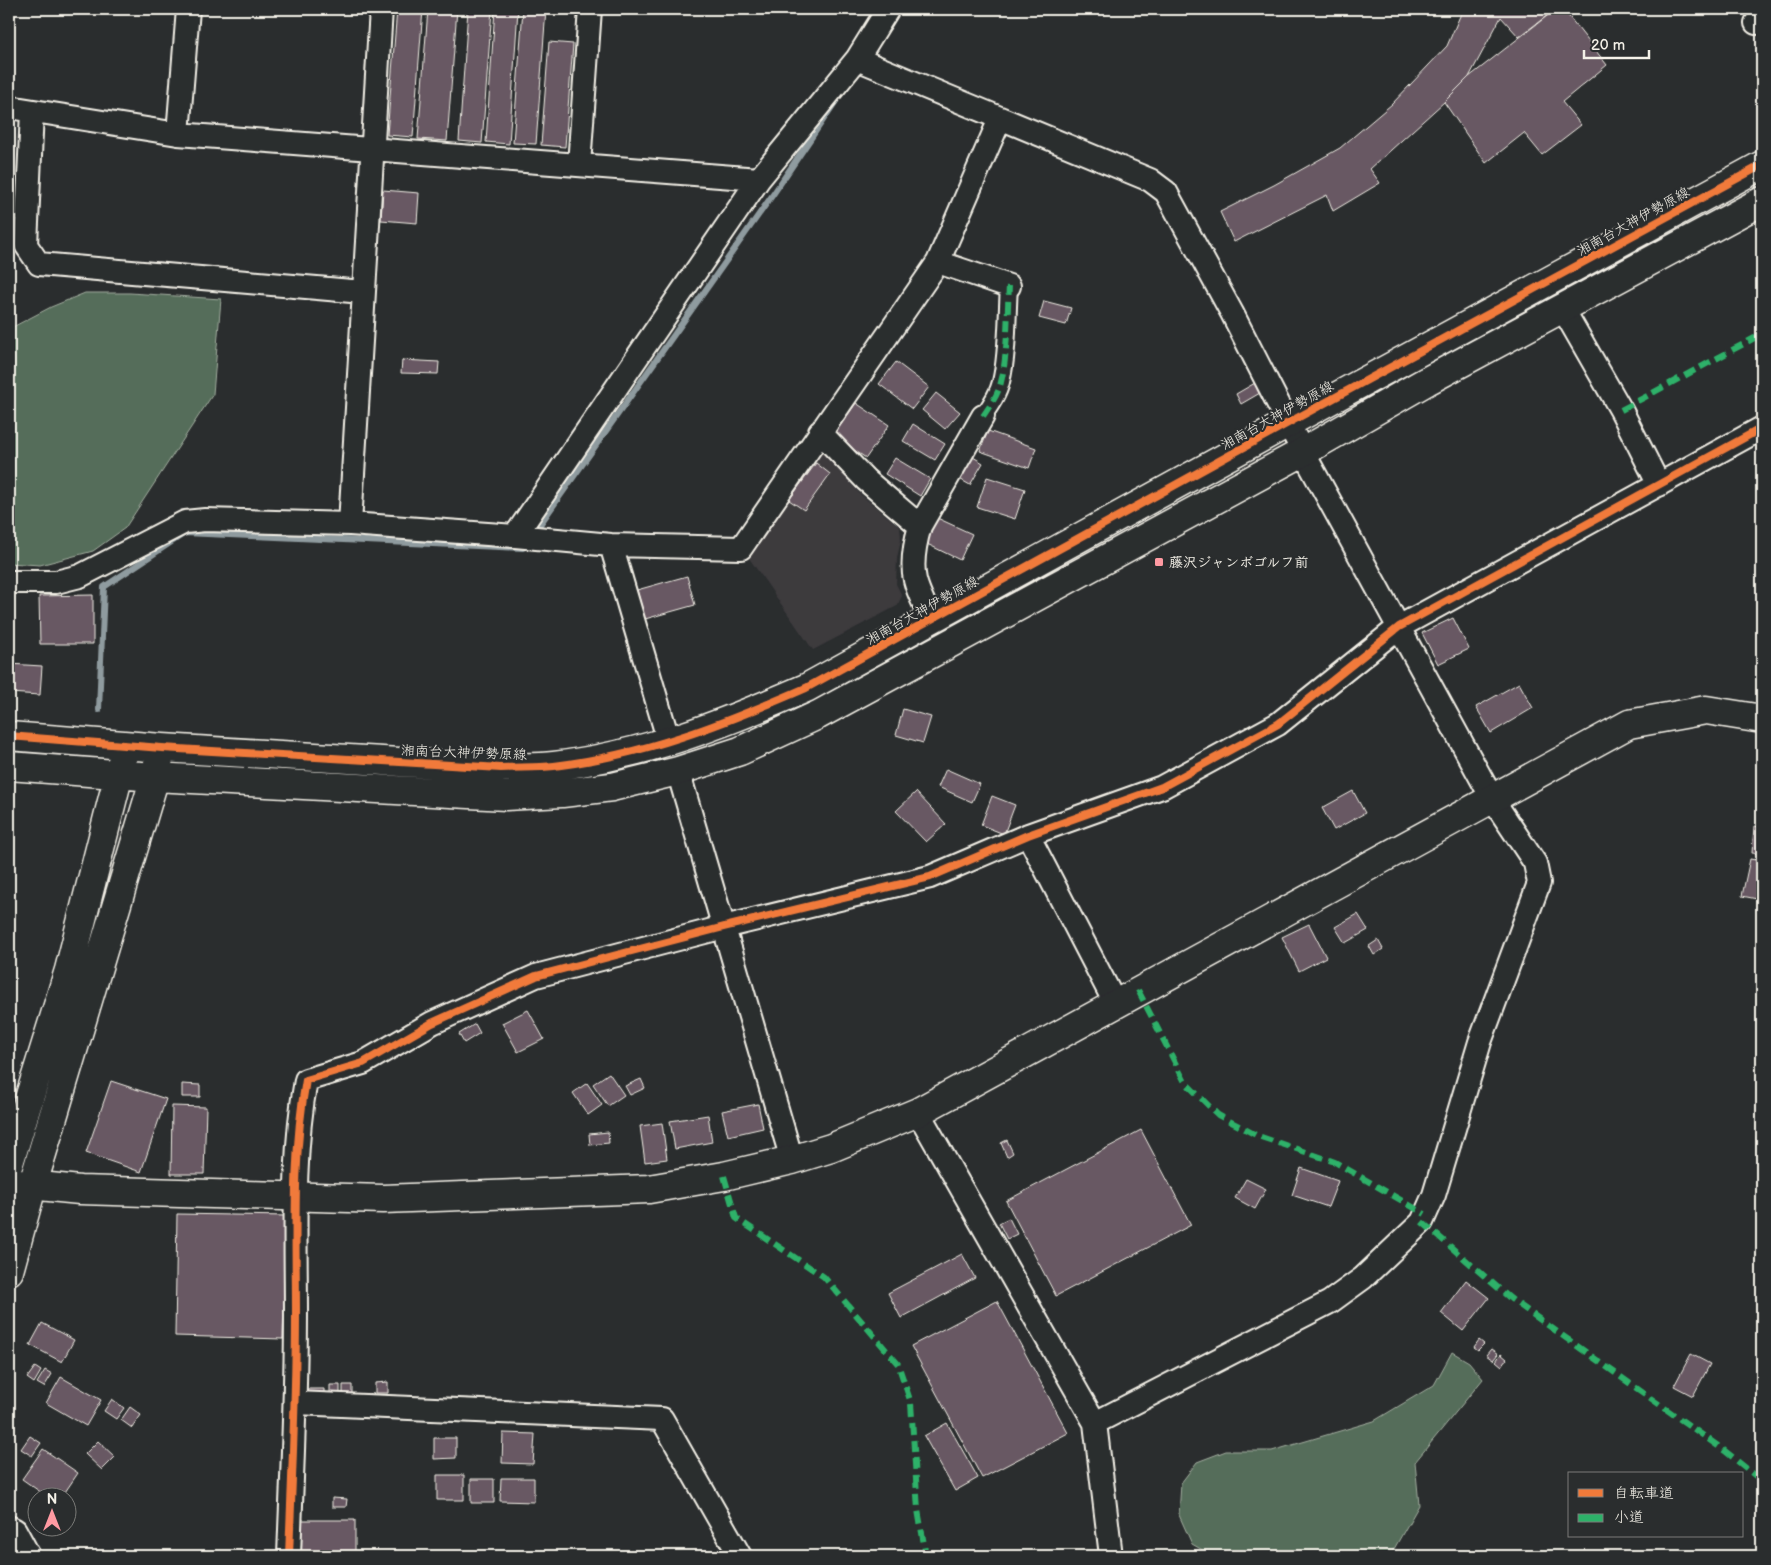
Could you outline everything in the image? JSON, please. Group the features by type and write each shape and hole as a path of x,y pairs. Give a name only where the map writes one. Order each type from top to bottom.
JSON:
{"street":[{"path":"178,134 188,9"},
{"path":"350,524 381,9"},
{"path":"580,165 590,9"},
{"path":"515,536 759,179 856,58 888,9"},
{"path":"856,58 1150,180 1166,192 1232,313 1303,452 1493,800 1535,863 1539,883 1480,1042 1434,1195 1422,1222 1363,1278 1330,1302 1095,1423"},
{"path":"9,107 178,134 759,179"},
{"path":"32,111 26,245 39,264 363,292"},
{"path":"9,582 56,582 80,576 185,522 205,520 350,524 611,545 741,548 938,262 1000,119"},
{"name":"湘南台大神伊勢原線","path":"9,736 162,748 501,768 553,766 605,757 669,742 731,720 806,688 1762,165"},
{"path":"9,766 155,777 506,796 562,793 612,787 678,771 740,751 818,715 1303,452 1427,381 1762,201"},
{"path":"931,620 915,581 913,558 916,541 920,526 994,400 1001,383 1009,286 938,262"},
{"path":"1563,309 1620,410 1659,485"},
{"path":"289,1556 296,1403 296,1197 302,1103 306,1080 363,1063 432,1023 536,976 724,927 930,878 1028,835 1162,787 1278,724 1400,627 1762,428"},
{"path":"820,432 866,480 920,526"},
{"path":"611,545 669,742"},
{"path":"21,1185 80,1190 383,1199 649,1190 724,1176 792,1160 831,1148 918,1112 1493,800 1629,724 1706,710 1762,719"},
{"path":"9,1163 69,970 126,745"},
{"path":"9,1271 21,1185 155,777 162,748"},
{"path":"678,771 792,1160"},
{"path":"1028,835 1115,1004"},
{"path":"918,1112 1095,1423 1111,1556"},
{"path":"296,1403 662,1419 740,1556"},
{"path":"11,1535 29,1556"}],"shaded area":[{"path":"814,453 825,453 860,494 900,527 901,540 897,558 896,584 902,596 897,606 813,650 749,558"}],"green space":[{"path":"85,293 130,293 221,299 213,394 125,528 93,551 40,565 9,563 9,329 51,307"},
{"path":"1452,1352 1469,1362 1483,1379 1415,1462 1419,1505 1390,1556 1213,1556 1192,1544 1179,1515 1181,1483 1197,1462 1226,1451 1272,1451 1374,1421 1434,1385"}],"building":[{"path":"397,9 423,9 413,137 387,135"},
{"path":"428,9 457,9 447,141 418,139"},
{"path":"468,9 492,9 482,143 459,141"},
{"path":"495,9 518,9 509,144 486,142"},
{"path":"523,9 546,9 536,144 513,143"},
{"path":"1463,9 1546,9 1549,14 1519,37 1501,17 1469,77 1370,169 1380,183 1333,211 1327,195 1234,242 1220,212 1274,185 1340,148 1392,104 1447,46"},
{"path":"1556,9 1563,9 1607,65 1562,102 1581,125 1542,155 1524,133 1486,163 1444,102 1469,77"},
{"path":"549,42 573,44 565,147 541,145"},
{"path":"383,190 419,193 417,223 381,220"},
{"path":"1044,301 1071,308 1066,325 1039,318"},
{"path":"402,360 439,362 438,374 401,373"},
{"path":"896,362 929,387 912,409 879,384"},
{"path":"1255,383 1260,393 1241,404 1236,394"},
{"path":"936,393 960,412 945,429 922,410"},
{"path":"856,403 889,425 866,458 833,436"},
{"path":"913,424 945,444 935,460 903,441"},
{"path":"988,431 1036,448 1029,468 980,451"},
{"path":"968,454 983,463 970,485 956,477"},
{"path":"895,458 930,479 920,496 885,474"},
{"path":"816,463 830,474 804,510 789,500"},
{"path":"987,477 1025,489 1015,519 977,507"},
{"path":"935,517 972,534 960,560 923,542"},
{"path":"687,576 695,605 645,619 637,590"},
{"path":"93,595 93,644 40,644 39,596"},
{"path":"1453,618 1469,649 1438,664 1422,633"},
{"path":"9,627 13,627 12,654 9,654"},
{"path":"9,664 42,666 40,695 9,693"},
{"path":"1519,683 1533,708 1491,733 1476,707"},
{"path":"903,709 931,717 923,743 896,735"},
{"path":"946,769 980,784 972,802 938,787"},
{"path":"1353,791 1365,813 1334,830 1322,808"},
{"path":"916,792 946,824 926,842 896,811"},
{"path":"992,796 1015,805 1004,834 981,825"},
{"path":"1754,826 1762,827 1762,854 1752,853"},
{"path":"1750,859 1762,861 1762,900 1742,896"},
{"path":"1358,914 1368,930 1345,943 1335,927"},
{"path":"1309,924 1326,957 1299,971 1282,937"},
{"path":"1378,940 1383,949 1374,955 1369,946"},
{"path":"528,1010 544,1039 518,1052 502,1023"},
{"path":"475,1024 480,1033 464,1043 459,1034"},
{"path":"609,1073 624,1095 608,1106 593,1084"},
{"path":"641,1079 645,1088 630,1095 625,1086"},
{"path":"111,1081 166,1099 141,1172 86,1153"},
{"path":"587,1083 602,1105 588,1115 573,1093"},
{"path":"182,1084 200,1085 200,1097 182,1097"},
{"path":"758,1104 763,1128 728,1136 722,1111"},
{"path":"172,1106 206,1107 204,1174 171,1174"},
{"path":"708,1115 712,1142 675,1149 670,1121"},
{"path":"662,1123 667,1159 645,1162 640,1126"},
{"path":"1141,1130 1191,1225 1056,1296 1006,1201"},
{"path":"608,1132 609,1143 590,1145 589,1134"},
{"path":"1757,1136 1762,1136 1762,1165 1757,1165"},
{"path":"1007,1140 1013,1153 1007,1157 1001,1143"},
{"path":"1301,1168 1338,1181 1328,1207 1292,1195"},
{"path":"1246,1179 1266,1189 1255,1209 1235,1198"},
{"path":"177,1214 286,1216 283,1339 175,1336"},
{"path":"1009,1218 1017,1234 1007,1239 999,1223"},
{"path":"962,1254 975,1278 901,1318 888,1293"},
{"path":"1466,1280 1489,1298 1463,1331 1441,1313"},
{"path":"997,1301 1068,1433 982,1478 911,1346"},
{"path":"42,1323 74,1340 62,1362 30,1345"},
{"path":"1479,1340 1484,1344 1478,1350 1474,1347"},
{"path":"1491,1349 1498,1354 1493,1360 1486,1355"},
{"path":"1501,1354 1507,1359 1502,1366 1496,1361"},
{"path":"1691,1354 1710,1364 1693,1396 1674,1386"},
{"path":"35,1367 41,1371 34,1383 27,1378"},
{"path":"45,1370 52,1374 44,1387 37,1383"},
{"path":"61,1377 101,1400 86,1426 46,1403"},
{"path":"388,1382 388,1393 375,1393 375,1383"},
{"path":"330,1385 340,1385 340,1394 330,1394"},
{"path":"343,1385 352,1385 352,1395 343,1395"},
{"path":"307,1389 324,1389 324,1398 307,1398"},
{"path":"112,1399 124,1408 116,1419 104,1411"},
{"path":"130,1407 141,1415 132,1428 121,1420"},
{"path":"947,1423 978,1478 955,1491 924,1436"},
{"path":"503,1433 535,1434 533,1464 502,1463"},
{"path":"30,1436 41,1443 32,1456 21,1449"},
{"path":"434,1438 456,1438 456,1458 434,1459"},
{"path":"98,1441 115,1457 102,1470 85,1454"},
{"path":"43,1449 78,1473 68,1488 35,1488 22,1479"},
{"path":"437,1475 464,1475 464,1500 437,1500"},
{"path":"501,1478 534,1478 534,1502 500,1501"},
{"path":"471,1479 494,1479 494,1503 471,1503"},
{"path":"332,1498 347,1499 346,1507 332,1507"},
{"path":"301,1520 355,1520 355,1553 301,1552"}],"waterway":[{"path":"534,533 774,193 836,101"},
{"path":"99,710 104,587 185,533 523,548 525,546"}],"marked path":[{"path":"983,416 994,400 1001,382 1006,347 1009,286"},
{"path":"1621,410 1762,334"},
{"path":"1138,990 1185,1082 1218,1115 1258,1136 1335,1162 1425,1214"},
{"path":"724,1176 736,1218 824,1277 898,1364 911,1403 918,1510 926,1556"},
{"path":"1422,1222 1511,1299 1725,1451 1762,1481"}],"cycle path":[{"path":"9,736 162,748 501,768 548,767 588,761 652,746 714,726 806,688 1762,165"},
{"path":"289,1556 294,1435 297,1167 306,1080 363,1063 432,1023 536,976 724,927 930,877 1028,835 1162,787 1278,724 1399,627 1762,428"}],"place":[{"name":"藤沢ジャンボゴルフ前","path":"1159,562"}]}
